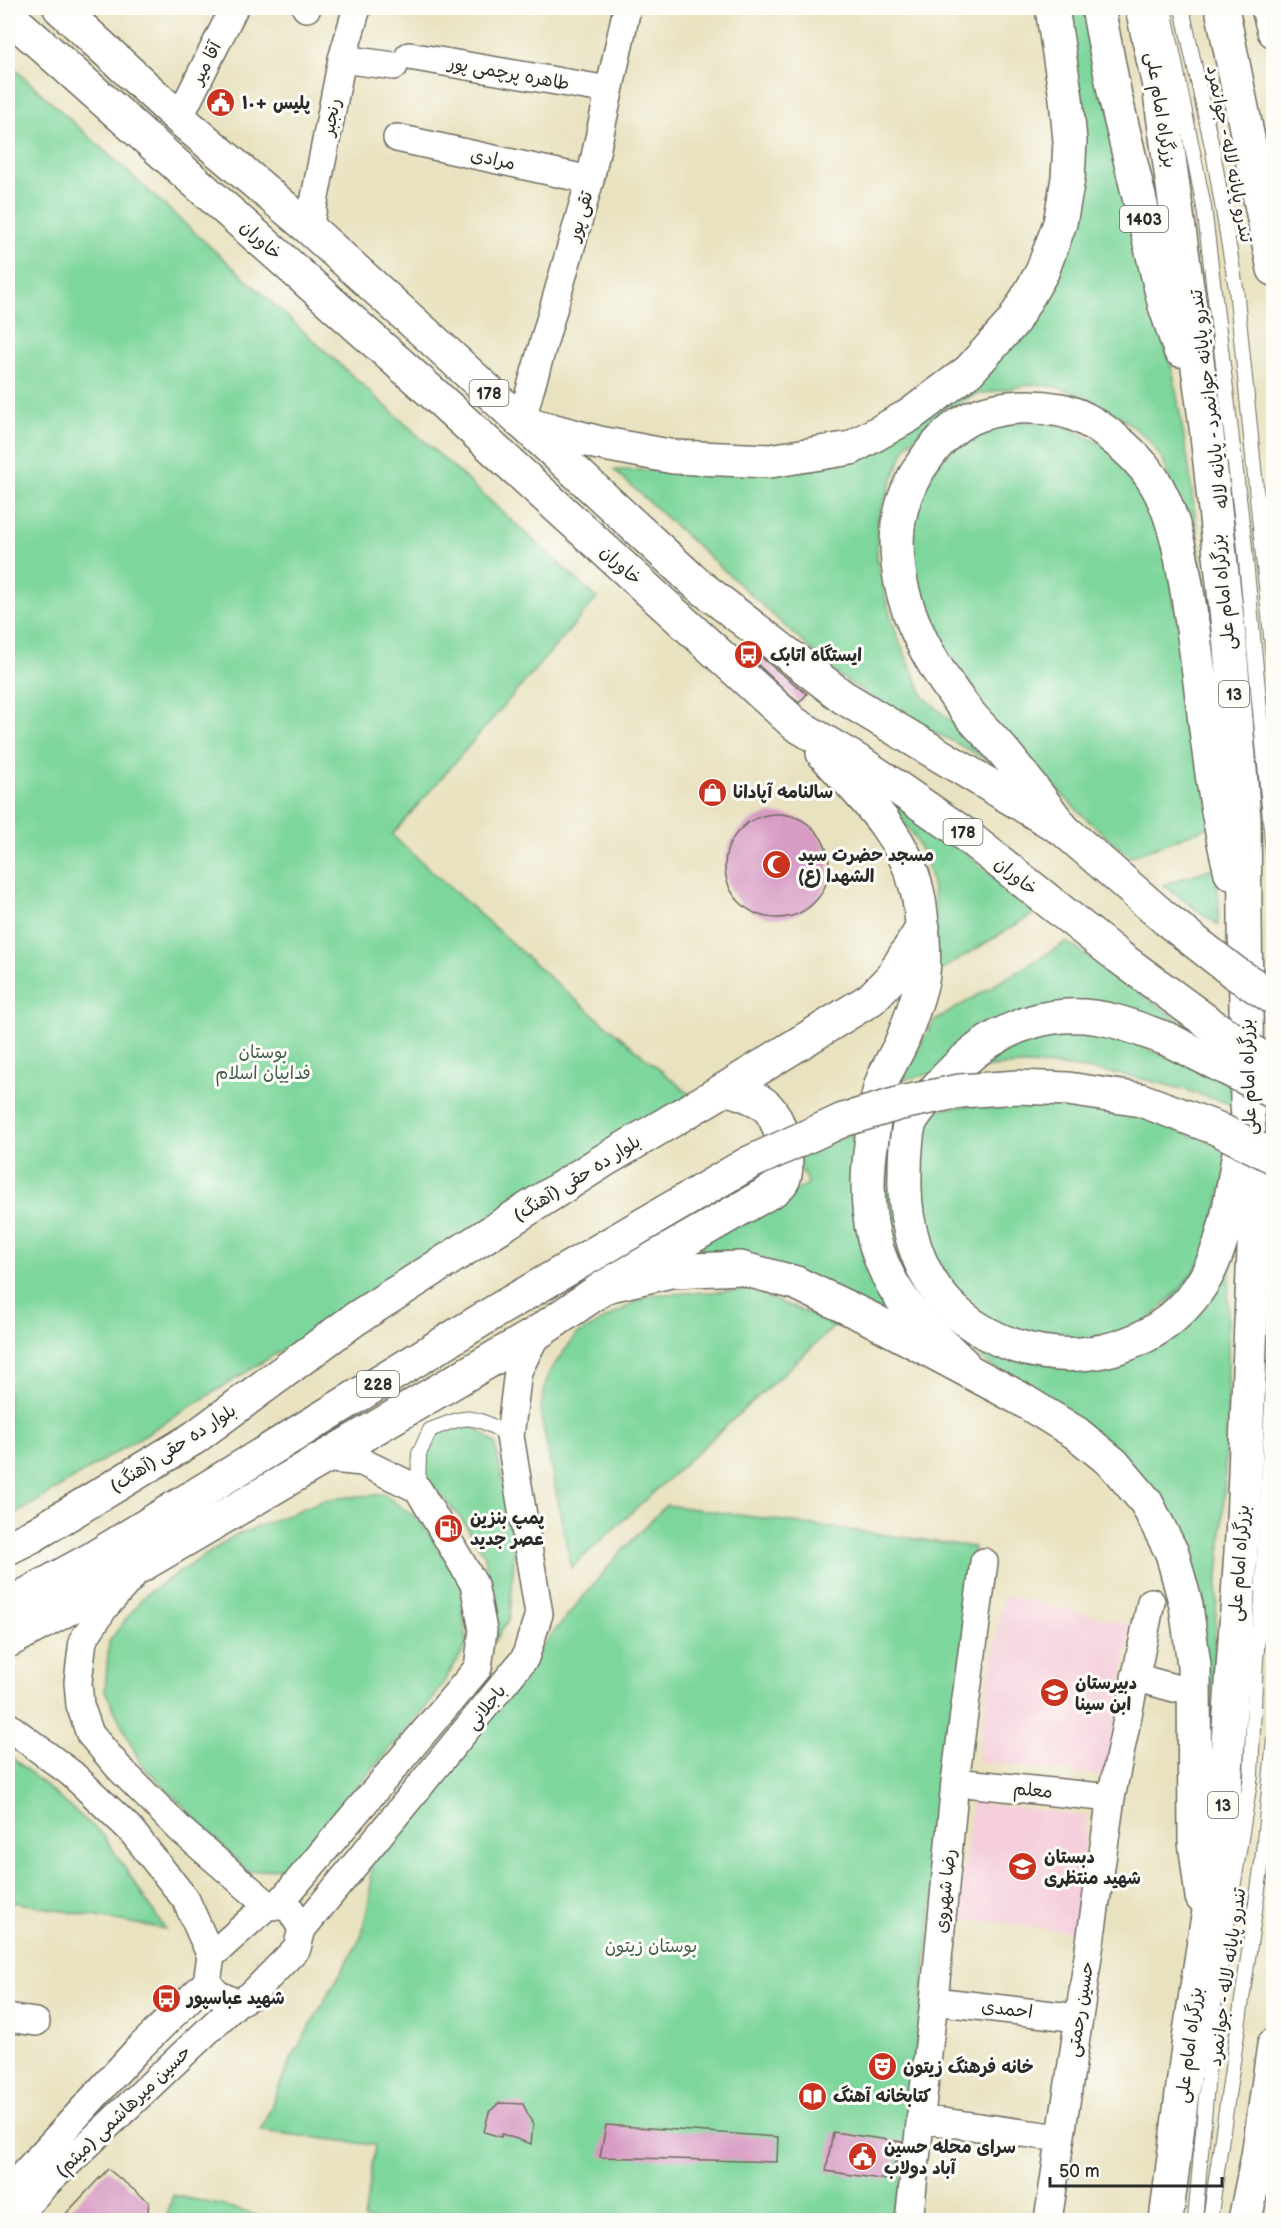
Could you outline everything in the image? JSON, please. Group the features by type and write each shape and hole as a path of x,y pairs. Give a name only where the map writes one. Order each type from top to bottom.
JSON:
{"main road":[{"path":"521,422 599,443 674,457 770,462 851,448 910,415 969,371 1013,322 1042,272 1060,223 1068,179 1070,141 1066,98 1052,8"},
{"name":"1403","path":"1098,8 1115,96 1166,306 1206,426"},
{"name":"بزرگراه امام علی","path":"1142,8 1159,86 1206,426 1230,647 1244,819 1244,923 1260,1098 1243,1522 1221,1845 1189,2039 1166,2220"},
{"path":"1222,8 1274,268"},
{"path":"1268,8 1274,31"},
{"name":"خاوران","path":"77,14 179,118 309,228 697,584 843,697 1064,830 1166,919 1235,973 1274,998"},
{"name":"خاوران","path":"8,15 436,396 795,724 864,765 963,833 1119,957 1213,1026 1274,1066"},
{"path":"1064,830 1004,752 966,711 939,673 915,625 901,579 898,546 901,510 913,480 930,454 948,433 977,415 1013,407 1062,410 1102,428 1135,456 1153,479 1163,501 1180,555 1203,691 1219,824 1244,923"},
{"path":"795,724 879,814 894,835 906,858 917,889 923,927 922,979 902,1041 881,1084 867,1170 868,1212 882,1264 898,1295 918,1319 971,1371"},
{"name":"بلوار ده حقی (آهنگ)","path":"8,1548 32,1536 194,1438 355,1319 603,1161 871,999 891,978 923,927"},
{"path":"1067,1016 1115,1021 1167,1040 1260,1098 1215,1257 1203,1282 1185,1305 1159,1328 1128,1344 1097,1353 1069,1356 1044,1355 1016,1346 970,1324 936,1289 922,1264 911,1234 904,1190 911,1121 954,1070 977,1048 992,1038 1038,1020 1067,1016"},
{"name":"228","path":"8,1605 90,1560 511,1302 748,1163 843,1120 901,1103 960,1091 1018,1087 1068,1089 1141,1100 1216,1128 1274,1157"},
{"path":"8,1641 537,1333 606,1286 775,1189 783,1181 785,1155 780,1127 769,1109 757,1099 727,1088"},
{"path":"606,1286 671,1271 740,1269 796,1283 971,1371 1076,1433 1113,1463 1146,1502 1172,1553 1186,1605 1194,1665 1195,1842 1206,1928"},
{"path":"1245,2220 1258,2156 1274,2045"}],"street":[{"name":"آقا میر","path":"179,118 234,8"},
{"name":"رنجبر","path":"309,228 342,59 357,8"},
{"name":"تقی پور","path":"521,422 590,180 609,90 621,8"},
{"name":"طاهره پرچمی پور","path":"342,59 401,61 609,90"},
{"name":"مرادی","path":"397,138 590,180"},
{"name":"باجلانی","path":"237,2003 250,1996 297,1948 302,1929 525,1658 539,1614 510,1436 518,1371 537,1333"},
{"path":"322,1458 362,1462 418,1489"},
{"name":"باجلانی","path":"209,1969 273,1905 478,1668 483,1630 474,1584 418,1489"},
{"name":"رضا شهروی","path":"909,2220 934,2001 955,1782 984,1562"},
{"path":"145,1563 104,1608 83,1640 78,1682 80,1705 90,1734 120,1769 182,1831 273,1905 289,1907 302,1929"},
{"name":"حسین رحمتی","path":"1048,2220 1111,1798 1151,1602"},
{"path":"1136,1677 1174,1689"},
{"path":"8,1726 72,1774 130,1829 186,1900 217,1994 237,2003"},
{"name":"معلم","path":"955,1782 1111,1798"},
{"name":"حسین میرهاشمی (میثم)","path":"8,2191 209,1969"},
{"name":"احمدی","path":"934,2001 1079,2018"},
{"name":"حسین میرهاشمی (میثم)","path":"12,2220 45,2185 237,2003"},
{"path":"8,2018 36,2022"},
{"path":"920,2119 1060,2138"}],"lane":[{"name":"تندرو پایانه جوانمرد - پایانه لاله","path":"1164,8 1204,207 1245,539 1274,861"},
{"name":"تندرو پایانه لاله - جوانمرد","path":"1182,8 1213,151 1236,288 1274,666"},
{"path":"1195,2220 1214,2007 1251,1776 1274,1365"},
{"path":"418,1489 419,1454 430,1430 456,1419 478,1418 510,1436"},
{"name":"تندرو پایانه لاله - جوانمرد","path":"1210,2220 1262,1862 1274,1739"}],"shaded area":[{"name":"دبیرستان ابن سینا","path":"1003,1595 1131,1625 1106,1776 977,1762"},
{"name":"دبستان شهید منتظری","path":"972,1802 1087,1816 1074,1932 958,1918"}],"green space":[{"path":"1062,8 1088,8 1140,258 1173,373 1189,467 1212,655 1189,539 1163,460 1148,439 1125,420 1090,399 1057,387 1034,384 974,395 940,414 906,446 878,517 877,560 897,636 924,697 1005,769 887,707 841,677 614,470 671,470 854,458 1050,283"},
{"name":"بوستان فداییان اسلام","path":"8,63 597,598 392,835 558,985 693,1097 8,1519"},
{"path":"1014,422 1060,423 1111,449 1145,490 1165,545 1212,826 1130,857 1084,817 1000,731 938,655 905,551 916,489 962,439 989,427"},
{"path":"886,796 960,848 1035,913 935,974 936,924 931,878 914,837 900,817 880,798"},
{"path":"1216,867 1219,906 1218,925 1163,885"},
{"path":"1067,942 1265,1080 1095,1008 935,1073 901,1080 934,1021"},
{"path":"1096,1027 1273,1102 1273,1119 1212,1098 1119,1074 1055,1066 1023,1065 963,1070 1019,1034"},
{"path":"990,1103 1062,1103 1133,1114 1232,1150 1202,1266 1145,1324 1083,1344 996,1328 941,1277 915,1201 924,1111"},
{"path":"904,1117 896,1162 968,1332 1137,1349 1234,1214 1228,1298 1228,1393 1223,1520 1218,1576 1205,1848 1170,1519 997,1370 952,1338 909,1288 881,1214 886,1121"},
{"path":"862,1130 857,1174 927,1340 675,1258 808,1184 795,1156"},
{"path":"748,1290 837,1324 571,1568 540,1411 548,1374 575,1336 648,1295"},
{"path":"451,1425 475,1428 495,1443 515,1544 510,1617 495,1641 493,1597 484,1554 460,1517 434,1488 413,1477 427,1439"},
{"path":"383,1494 420,1520 461,1583 466,1646 434,1698 287,1867 249,1872 141,1764 105,1691 109,1641 145,1595 234,1536 327,1499"},
{"name":"بوستان زیتون","path":"666,1505 974,1547 896,2220 364,2220 375,2145 261,2131 289,2063 361,1937 370,1896 371,1851 619,1554"},
{"path":"8,1754 103,1835 165,1929 8,1901"},
{"path":"173,2195 229,2207 272,2220 166,2220"}],"building":[{"path":"743,643 807,694 799,703 740,648"},
{"name":"مسجد حضرت سید الشهدا (ع)","path":"777,814 797,818 814,829 825,846 829,866 825,886 814,903 797,914 777,918 757,914 740,903 729,886 725,866 729,846 740,829 757,818"},
{"path":"499,2103 523,2104 533,2125 531,2144 502,2134 501,2137 484,2132 489,2112"},
{"path":"606,2125 778,2137 777,2162 600,2157"},
{"name":"سرای محله حسین آباد دولاب","path":"833,2132 902,2142 901,2150 887,2180 826,2171"},
{"path":"108,2169 149,2202 147,2220 60,2220"}],"place":[{"name":"پلیس +۱۰","path":"221,103"},
{"name":"ایستگاه اتابک","path":"749,655"},
{"name":"سالنامه آپادانا","path":"712,792"},
{"name":"مسجد حضرت سید الشهدا (ع)","path":"777,865"},
{"name":"پمپ بنزین عصر جدید","path":"449,1528"},
{"name":"دبیرستان ابن سینا","path":"1054,1693"},
{"name":"دبستان شهید منتظری","path":"1023,1867"},
{"name":"شهید عباسپور","path":"166,1998"},
{"name":"خانه فرهنگ زيتون","path":"882,2067"},
{"name":"کتابخانه آهنگ","path":"812,2096"},
{"name":"سرای محله حسین آباد دولاب","path":"863,2157"}]}
